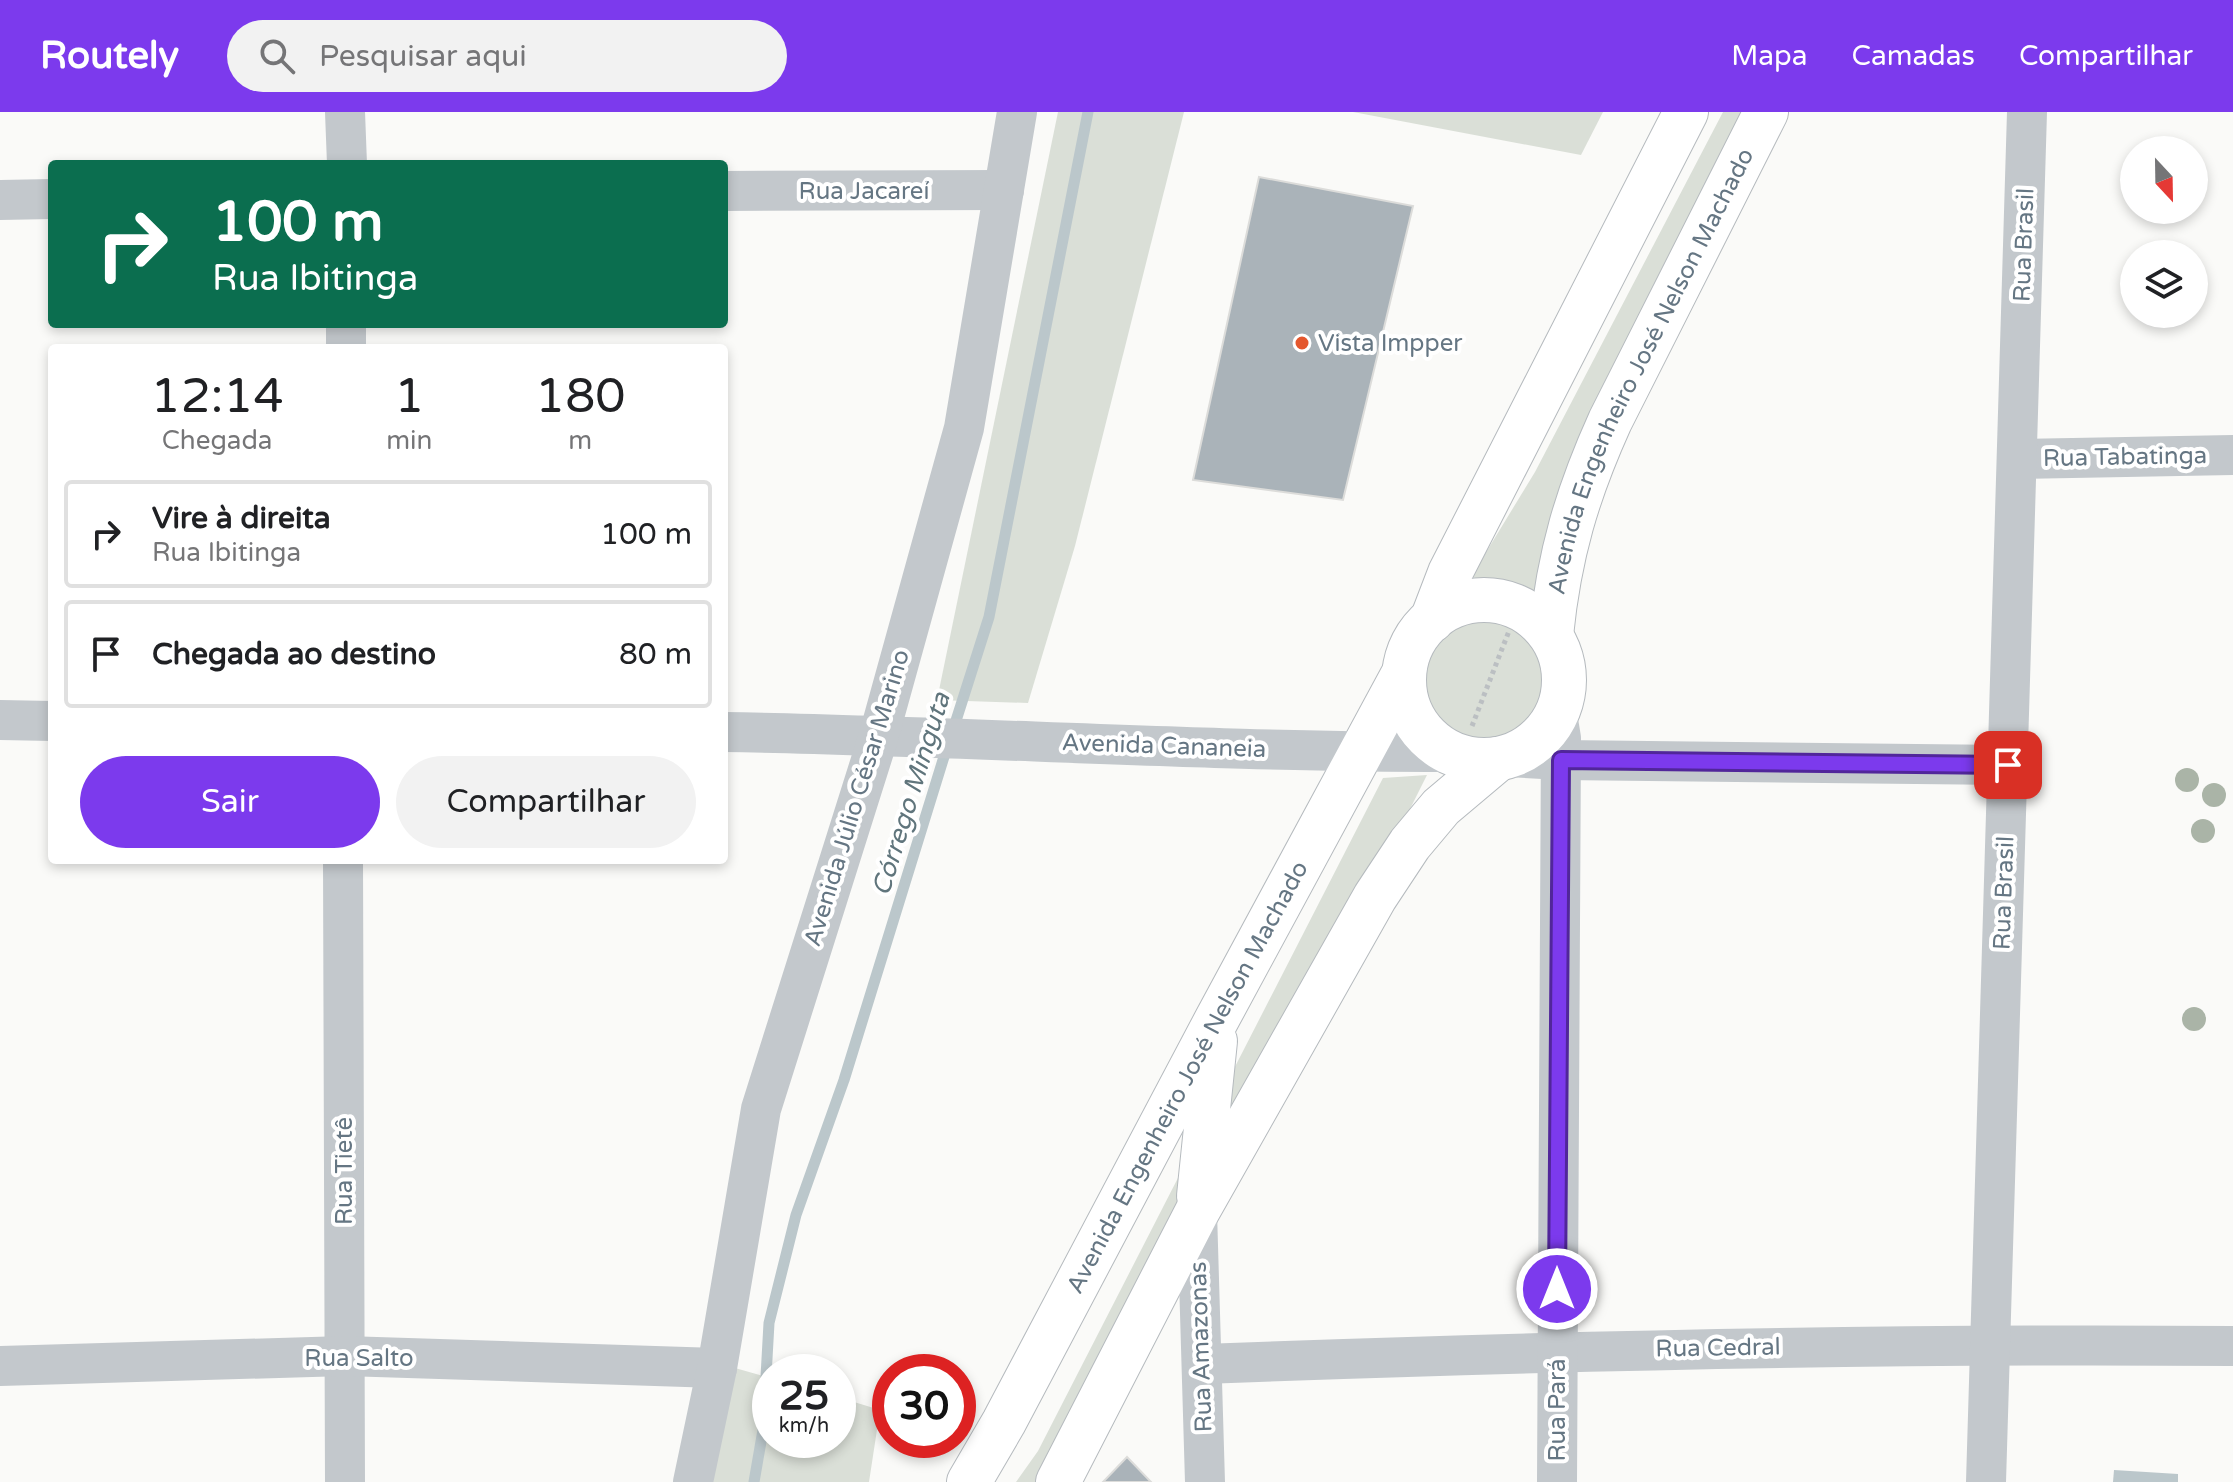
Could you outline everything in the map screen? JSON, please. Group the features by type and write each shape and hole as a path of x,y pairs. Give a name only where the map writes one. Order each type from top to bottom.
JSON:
{"main road":[{"path":"1432,620 1450,573 1686,112"},
{"name":"Avenida Engenheiro José Nelson Machado","path":"1551,635 1565,541 1588,469 1766,112"},
{"path":"1404,673 1405,697 1414,720 1429,739 1478,756 1528,747 1545,733 1557,714 1564,695 1560,654 1551,635 1536,619 1517,607 1495,601 1473,601 1451,607 1432,620"},
{"name":"Avenida Engenheiro José Nelson Machado","path":"969,1482 1004,1422 1404,673 1408,653 1418,635 1432,620"},
{"path":"1058,1482 1197,1212 1375,897 1410,844 1478,756"},
{"path":"1197,1212 1217,1019"}],"street":[{"path":"345,112 347,160"},
{"name":"Avenida Júlio César Marino","path":"693,1482 717,1368 761,1109 879,735 964,428 1017,112"},
{"name":"Rua Brasil","path":"1986,1482 2027,112"},
{"name":"Rua Jacareí","path":"728,191 1004,190"},
{"path":"0,200 48,199"},
{"name":"Rua Tabatinga","path":"2018,459 2233,455"},
{"name":"Rua Pará","path":"1557,714 1561,738 1557,1482"},
{"path":"0,720 48,721"},
{"name":"Avenida Cananeia","path":"728,732 1561,760 2008,765"},
{"name":"Rua Tietê","path":"343,864 345,1482"},
{"name":"Rua Amazonas","path":"1197,1212 1205,1482"},
{"name":"Rua Cedral","path":"1203,1364 1557,1351 1990,1344 2233,1346"},
{"name":"Rua Salto","path":"0,1366 345,1356 717,1368"}],"path":[{"path":"1478,756 1503,650 1517,607"}],"shaded area":[{"path":"1058,112 1184,112 1075,546 1028,703 937,700"},
{"path":"1353,112 1603,112 1581,155"},
{"path":"1723,112 1758,112 1546,593 1471,577 1535,472"},
{"path":"1485,618 1509,623 1530,637 1544,658 1549,682 1544,706 1530,727 1509,741 1485,746 1461,741 1440,727 1426,706 1421,682 1426,658 1440,637 1461,623"},
{"path":"1427,775 1255,1119 1055,1482 1016,1482 1038,1451 1383,778"},
{"path":"728,1366 752,1373 752,1458 856,1458 856,1403 872,1408 873,1458 869,1482 713,1482"},
{"path":"2114,1470 2178,1474 2178,1482 2113,1482"}],"building":[{"name":"Vista Impper","path":"1259,177 1413,206 1343,500 1193,480"},
{"path":"1127,1457 1151,1482 1103,1482"}],"waterway":[{"name":"Córrego Minguta","path":"953,730 989,617 1088,112"},
{"name":"Córrego Minguta","path":"754,1482 763,1430 769,1323 796,1215 844,1080 947,747"}],"place":[{"name":"Vista Impper","path":"1302,343"}],"route":[{"path":"1557,1289 1561,760 2008,765"}]}
